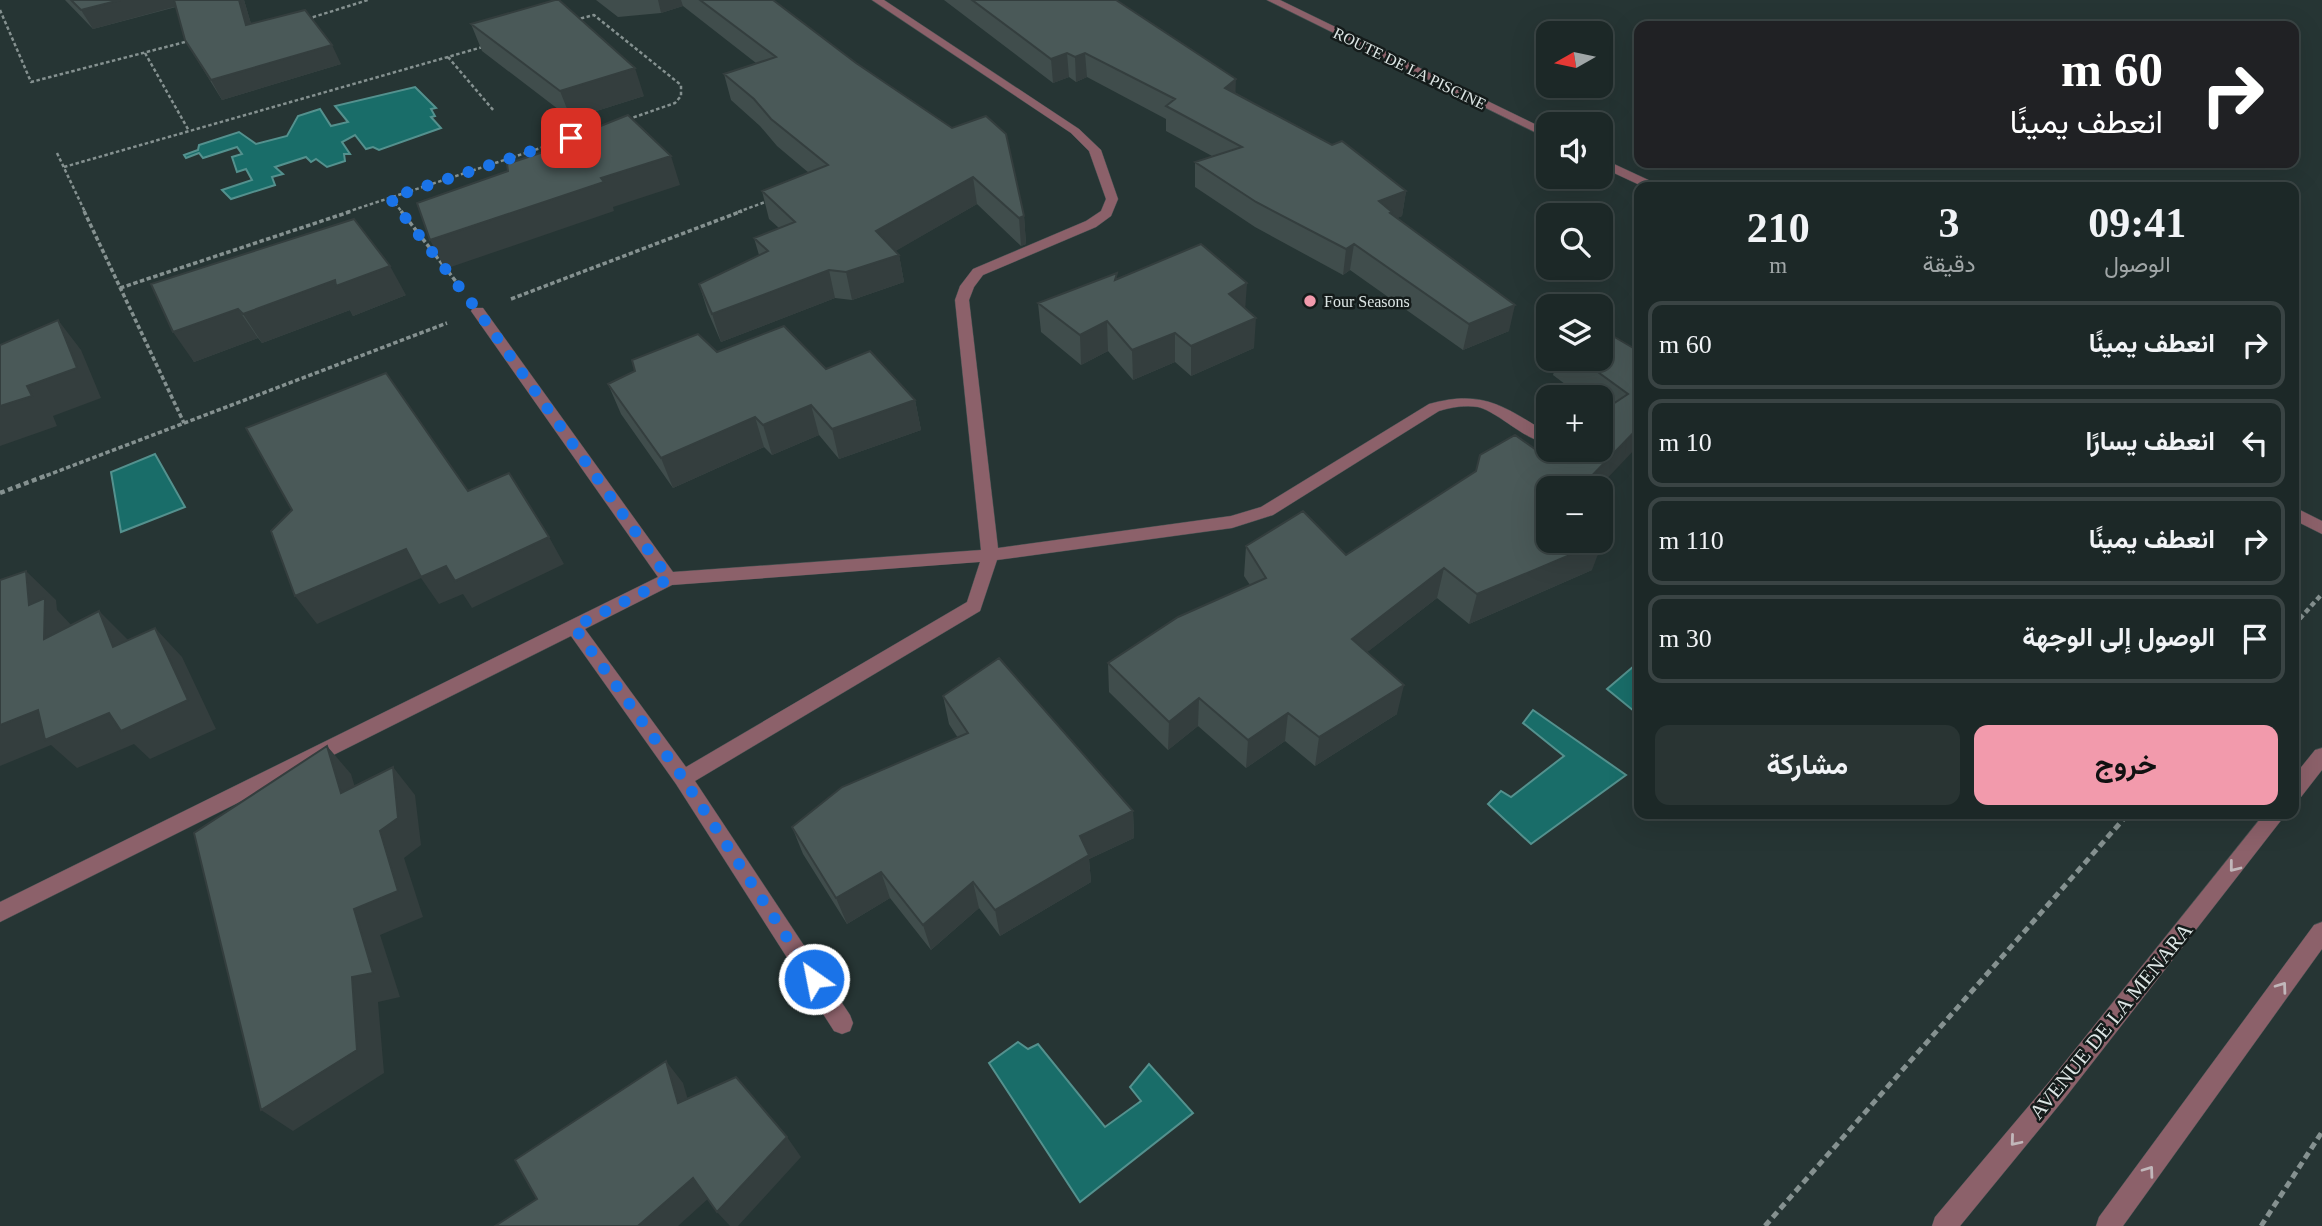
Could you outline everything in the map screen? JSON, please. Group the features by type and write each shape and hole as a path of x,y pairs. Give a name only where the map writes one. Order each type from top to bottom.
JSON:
{"street":[{"path":"683,778 974,606 984,582 990,555 962,300 967,286 978,272 1091,224 1107,213 1112,199 1095,150 1075,131 877,0"},
{"name":"ROUTE DE LA PISCINE","path":"1272,0 1536,130"},
{"path":"1613,168 1643,182"},
{"path":"478,311 669,579"},
{"path":"0,912 669,579 990,555 1232,522 1267,512 1434,407 1455,401 1471,399 1487,404 1536,433"},
{"path":"2299,516 2322,528"},
{"path":"574,627 683,778 842,1023"},
{"path":"2299,785 2322,756"},
{"name":"AVENUE DE LA MENARA","path":"1944,1226 2057,1090 2272,819"},
{"path":"2108,1226 2322,932"}],"path":[{"path":"303,20 368,0"},
{"path":"0,10 32,82 195,40"},
{"path":"570,13 578,20"},
{"path":"566,23 594,15 681,85 681,96 675,103 623,121"},
{"path":"64,167 496,43"},
{"path":"145,53 190,131"},
{"path":"448,57 494,111"},
{"path":"120,288 584,134"},
{"path":"57,153 184,423"},
{"path":"390,198 478,311"},
{"path":"0,493 768,201"},
{"path":"2299,619 2322,594"},
{"path":"1765,1226 2124,819"},
{"path":"2261,1226 2322,1132"}],"water":[{"path":"415,87 436,108 431,109 435,116 431,117 441,128 379,150 373,147 366,149 355,135 342,142 350,154 344,154 345,161 327,167 316,159 311,162 306,157 275,167 283,174 272,177 275,185 231,199 222,190 252,180 246,169 237,172 232,157 242,154 237,147 203,158 199,153 186,158 184,155 198,150 199,145 239,132 256,144 287,136 298,116 320,109 331,126 348,122 335,106"},
{"path":"155,454 185,507 121,532 111,472"},
{"path":"1634,666 1634,711 1607,689"},
{"path":"1533,710 1626,775 1531,844 1488,804 1501,791 1511,797 1564,756 1523,723"},
{"path":"1018,1042 1028,1049 1038,1044 1105,1127 1141,1101 1130,1087 1149,1064 1193,1113 1080,1202 989,1063"}],"building":[{"path":"71,0 120,0 81,10"},
{"path":"174,0 239,0 246,25 305,10 332,45 211,80 185,40"},
{"path":"559,0 635,68 560,91 471,24"},
{"path":"700,0 773,0 856,63 952,128 986,116 1006,134 1024,216 1019,218 973,177 876,231 899,255 846,272 829,270 712,314 699,284 768,251 754,238 795,222 762,191 828,165 771,119 754,99 724,74 776,57"},
{"path":"972,0 1116,0 1236,79 1225,88 1332,145 1342,141 1406,191 1379,201 1392,212 1390,213 1515,305 1469,324 1354,244 1346,249 1256,202 1195,162 1242,147 1166,106 1175,99 1085,53 1075,57 1067,53 1051,59"},
{"path":"628,115 671,156 601,178 604,182 430,240 417,203 508,171 507,164 568,144 568,139"},
{"path":"354,219 390,266 336,286 335,280 243,314 238,309 173,332 151,284"},
{"path":"1201,244 1247,283 1229,294 1256,318 1191,346 1175,333 1132,350 1107,321 1080,335 1038,303 1117,273 1115,280"},
{"path":"58,320 77,368 27,386 32,396 0,406 0,345"},
{"path":"784,326 826,369 870,351 915,400 832,429 811,405 763,425 755,417 661,458 608,384 635,371 632,360 698,334 717,352"},
{"path":"1613,336 1634,348 1634,432 1613,454 1613,404 1628,394 1596,371 1613,371"},
{"path":"386,373 468,491 509,473 549,537 455,581 446,566 421,577 406,549 295,596 271,531 292,510 246,428"},
{"path":"1515,435 1536,450 1536,462 1605,462 1592,476 1536,476 1536,553 1574,553 1477,594 1444,568 1352,639 1404,685 1319,737 1288,713 1248,740 1199,698 1169,722 1108,663 1178,617 1266,578 1246,546 1303,511 1346,555 1476,471 1480,455"},
{"path":"26,571 29,605 45,598 44,639 99,611 113,647 155,628 188,700 121,731 109,713 45,740 38,710 0,725 0,580"},
{"path":"999,658 1133,811 1080,836 1089,855 995,910 973,882 923,925 881,872 836,898 792,827 842,787 968,733 943,696"},
{"path":"327,746 341,793 393,767 398,818 380,831 398,891 354,909 373,973 352,977 357,1050 261,1110 194,833"},
{"path":"666,1061 678,1103 736,1077 787,1137 717,1212 693,1178 638,1226 495,1226 537,1199 515,1160"}],"place":[{"name":"Four Seasons","path":"1310,301"}],"route":[{"path":"571,138 390,198 478,311 669,579 574,627 683,778 814,979"}]}
